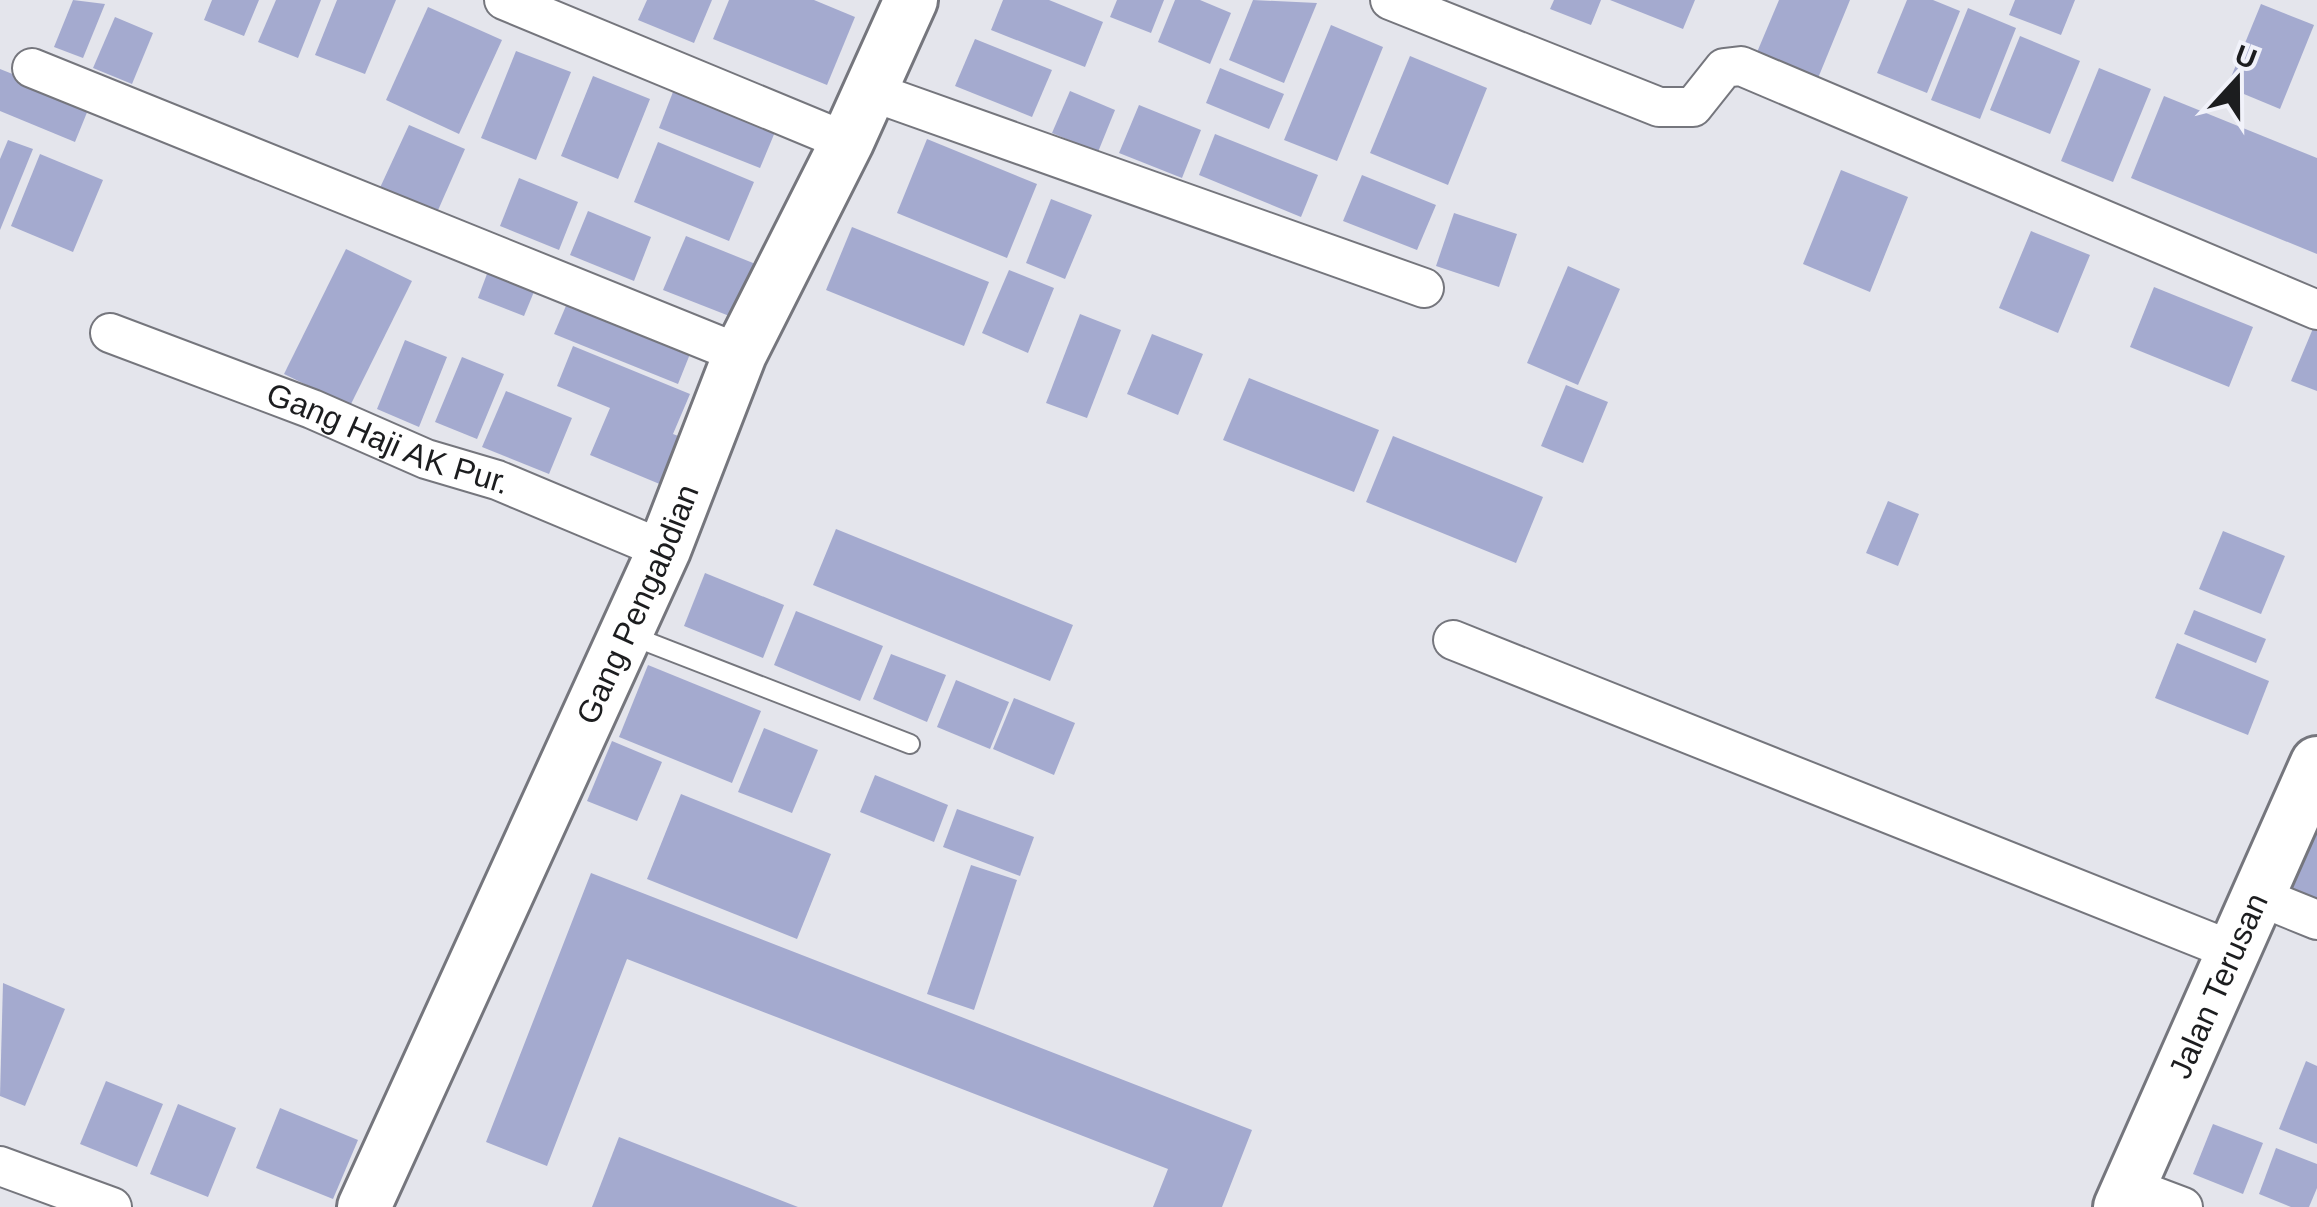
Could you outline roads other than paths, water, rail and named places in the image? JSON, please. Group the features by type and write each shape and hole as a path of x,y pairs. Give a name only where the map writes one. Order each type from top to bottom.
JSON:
{"street":[{"path":"504,0 847,142"},
{"name":"Gang Pengabdian","path":"364,1207 627,634 740,354 847,142 911,0"},
{"path":"1390,0 1659,108 1694,107 1724,68 1741,66 2317,310"},
{"path":"32,68 740,354"},
{"path":"870,91 1424,288"},
{"name":"Gang Haji AK Pur.","path":"110,333 312,409 394,447 497,480 664,550"},
{"path":"1453,640 2233,951"},
{"name":"Jalan Terusan","path":"2125,1197 2317,764"},
{"path":"2258,896 2317,920"},
{"path":"0,1166 112,1207"},
{"path":"2125,1197 2183,1207"}],"lane":[{"path":"627,634 910,744"}]}
